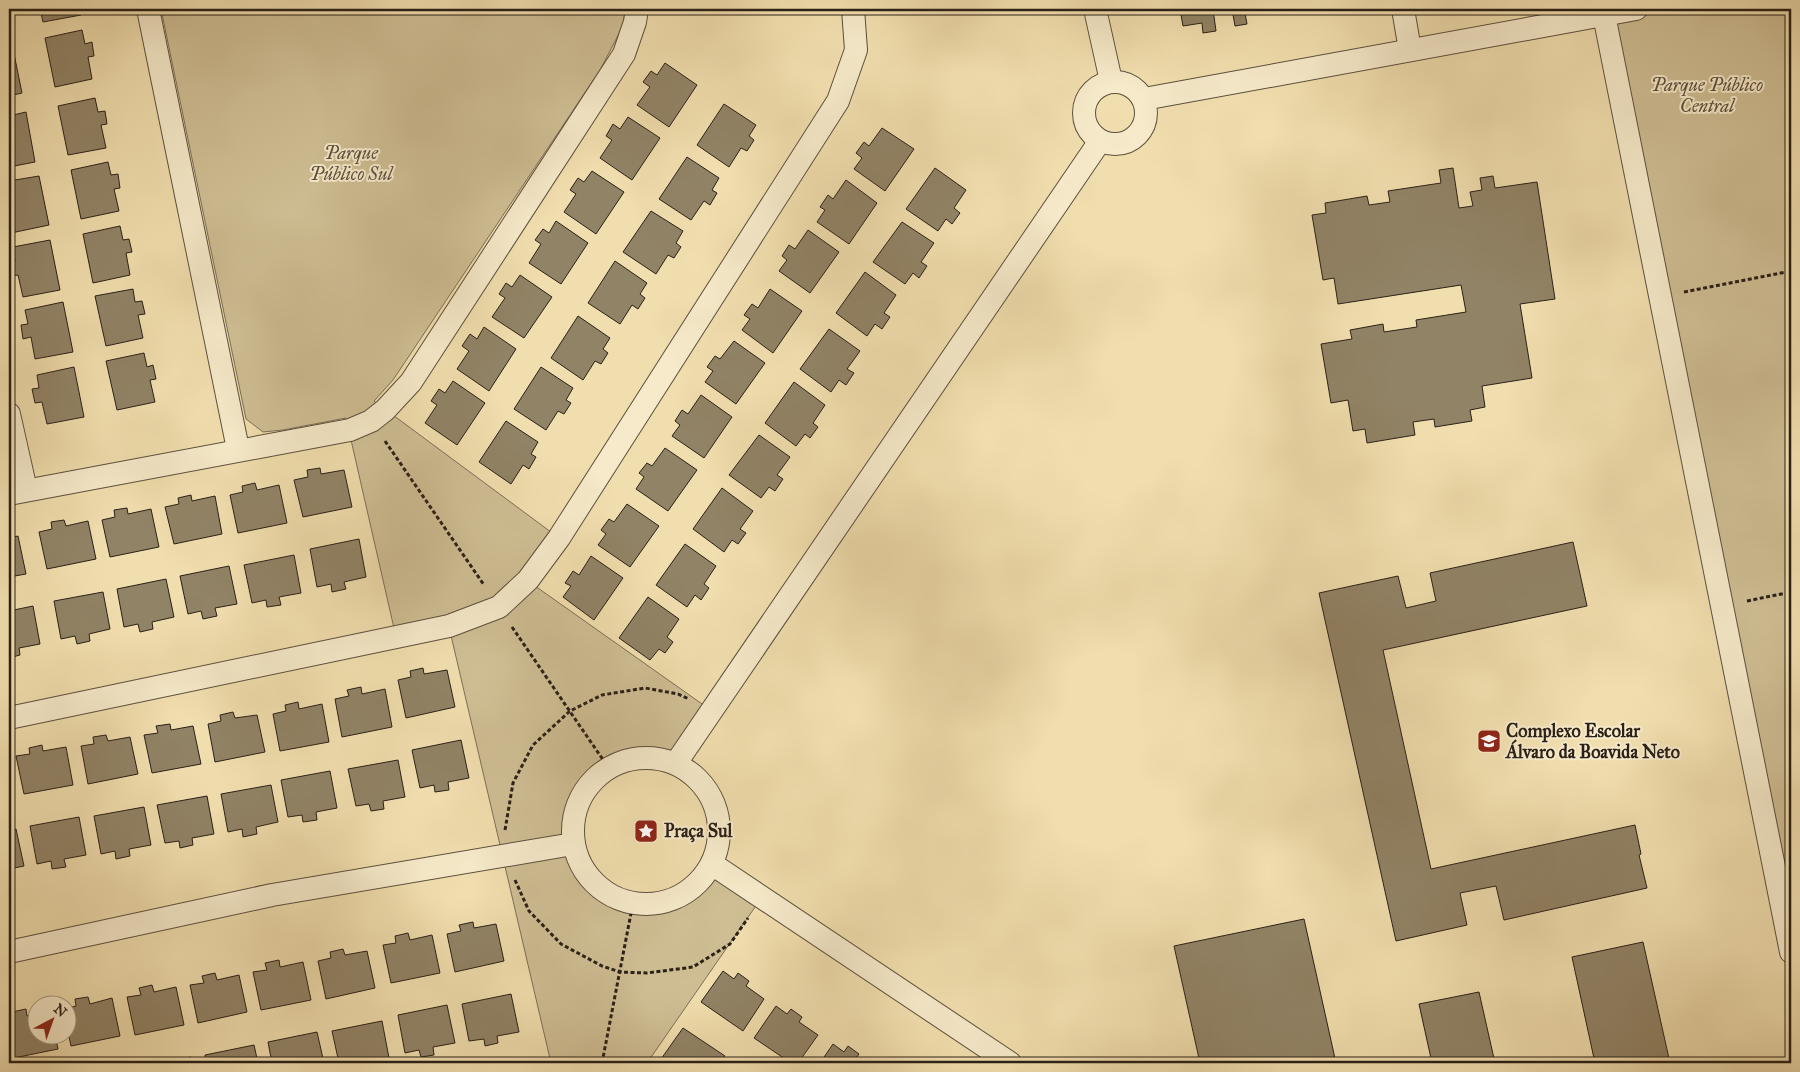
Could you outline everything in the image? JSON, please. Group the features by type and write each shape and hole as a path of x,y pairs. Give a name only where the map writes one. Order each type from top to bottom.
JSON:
{"street":[{"path":"148,9 238,449"},
{"path":"9,414 18,492 238,449 350,430 371,421 385,410 411,382 624,54 635,22 637,9"},
{"path":"9,718 449,626 499,607 528,580 559,538 838,101 856,50 853,9"},
{"path":"1095,9 1111,81"},
{"path":"1403,9 1410,50"},
{"path":"1144,99 1636,9"},
{"path":"1604,15 1791,952"},
{"path":"1111,81 1130,85 1144,99 1147,119 1138,136 1120,145 1100,141 1086,127 1083,107 1093,90 1111,81"},
{"path":"676,763 1100,141"},
{"path":"653,757 676,763 696,777 711,795 719,814 719,841 712,864 698,883 680,896 657,904 633,903 611,896 593,882 580,865 573,844 572,822 578,800 590,782 608,767 629,758 653,757"},
{"path":"9,952 272,896 573,844"},
{"path":"712,864 1010,1063"}],"path":[{"path":"1660,297 1791,271"},
{"path":"1722,606 1791,592"},
{"path":"712,710 678,694 645,688 602,695 570,711 533,745 512,783 505,826 506,855 516,883 530,910 562,944 602,966 620,972 647,973 692,967 730,944 762,897"},
{"path":"602,1063 633,903"}],"green space":[{"name":"Parque Público Sul","path":"161,9 625,9 623,26 600,70 393,380 374,401 559,538 528,581 712,711 676,763 654,757 635,758 617,764 594,778 580,798 573,820 574,844 582,866 596,885 617,898 643,903 655,903 675,898 691,888 712,864 762,897 647,1063 551,1063 449,627 396,637 346,418 263,432 246,419"},
{"name":"Parque Público Central","path":"1636,9 1791,9 1791,951 1604,15"}],"building":[{"path":"40,9 80,9 81,15 43,22"},
{"path":"1180,9 1213,9 1216,31 1203,33 1202,23 1183,26"},
{"path":"1232,9 1264,10 1245,13 1247,24 1235,26"},
{"path":"82,30 85,44 92,42 94,56 88,57 92,79 55,87 45,38"},
{"path":"12,44 22,93 9,96 9,45"},
{"path":"665,63 697,85 669,127 637,105 650,87 643,82 651,71 657,75"},
{"path":"95,98 98,112 105,111 107,124 101,125 106,148 68,155 58,106"},
{"path":"724,104 756,125 749,136 754,140 747,151 741,148 729,167 697,145"},
{"path":"26,112 35,162 9,167 9,116"},
{"path":"628,117 660,138 632,180 600,158 612,140 606,136 613,124 620,129"},
{"path":"882,128 914,149 885,191 854,169 862,158 856,153 864,142 869,146"},
{"path":"687,157 719,178 712,190 717,193 710,205 704,201 691,220 659,199"},
{"path":"108,162 111,175 118,174 120,188 114,189 119,211 81,219 71,170"},
{"path":"935,168 966,190 954,208 960,213 952,224 946,219 938,231 906,209"},
{"path":"1453,168 1459,208 1473,206 1470,192 1482,190 1480,178 1493,176 1495,188 1537,182 1555,299 1520,304 1532,378 1482,386 1485,407 1470,410 1472,421 1435,427 1434,419 1413,422 1415,435 1367,443 1365,429 1353,431 1348,400 1331,403 1321,344 1352,339 1350,330 1383,324 1384,332 1417,327 1416,320 1466,312 1461,285 1338,304 1334,278 1323,280 1312,215 1326,213 1325,203 1367,196 1369,205 1390,202 1388,191 1441,183 1439,170"},
{"path":"592,171 624,192 596,234 564,212 576,194 570,190 578,178 584,182"},
{"path":"39,176 49,225 11,233 9,221 9,181"},
{"path":"846,180 877,203 849,244 817,222 825,210 820,207 828,195 833,199"},
{"path":"651,211 683,231 676,243 681,247 674,258 668,255 656,274 623,252"},
{"path":"556,221 588,243 561,284 529,263 541,244 535,240 543,229 549,233"},
{"path":"902,222 934,243 921,262 927,266 919,278 913,273 905,284 873,262"},
{"path":"120,226 123,240 129,239 132,252 126,253 130,275 93,283 83,234"},
{"path":"808,230 839,252 810,293 779,271 787,260 782,256 789,245 795,249"},
{"path":"50,240 60,290 23,297 18,275 11,276 9,263 15,261 13,247"},
{"path":"615,261 647,283 640,294 645,298 638,309 632,305 620,324 588,303"},
{"path":"865,272 896,295 884,313 890,317 882,329 875,324 867,336 836,313"},
{"path":"520,275 552,297 524,338 492,317 505,298 499,294 506,283 512,287"},
{"path":"133,289 135,302 142,301 145,314 138,315 143,338 106,346 95,296"},
{"path":"770,289 802,311 773,353 742,330 750,319 744,315 752,304 758,308"},
{"path":"63,302 73,352 35,359 31,337 23,339 21,325 28,324 25,310"},
{"path":"578,316 610,338 603,349 608,353 601,364 595,361 583,380 551,358"},
{"path":"484,327 516,349 489,391 457,369 469,351 462,346 470,334 477,339"},
{"path":"829,329 860,351 847,369 854,373 846,385 839,380 831,392 800,369"},
{"path":"734,341 765,363 736,404 705,382 713,371 707,367 715,356 720,359"},
{"path":"144,353 147,367 153,365 156,379 150,380 155,402 117,410 106,361"},
{"path":"74,367 84,417 47,424 42,402 35,403 32,389 39,388 37,375"},
{"path":"541,367 573,388 566,400 571,403 564,414 558,411 546,430 514,409"},
{"path":"453,381 485,403 457,445 425,423 437,405 431,401 439,389 445,393"},
{"path":"794,382 825,405 813,423 818,427 810,438 805,434 796,446 765,423"},
{"path":"701,395 732,417 704,458 672,436 680,425 675,421 682,410 688,414"},
{"path":"506,421 538,442 531,454 536,457 529,469 523,465 511,484 479,462"},
{"path":"759,435 790,457 777,475 783,479 775,491 769,487 761,498 729,475"},
{"path":"665,448 697,470 668,511 636,489 644,477 639,473 647,463 652,466"},
{"path":"320,468 321,474 344,470 352,507 303,517 294,480 308,477 307,470"},
{"path":"255,483 257,490 279,485 287,523 238,533 230,495 243,492 242,486"},
{"path":"722,488 753,511 740,529 746,533 738,544 732,540 724,552 693,529"},
{"path":"191,495 192,501 215,496 222,534 174,544 165,507 179,504 178,498"},
{"path":"627,504 659,526 630,567 598,545 606,534 601,530 609,519 614,522"},
{"path":"127,508 128,514 151,509 159,547 110,557 102,520 115,517 114,510"},
{"path":"64,520 66,526 88,521 96,559 47,569 39,532 52,529 51,522"},
{"path":"18,536 26,574 9,577 9,538"},
{"path":"359,539 366,577 344,582 346,589 332,592 331,584 317,587 310,549"},
{"path":"1573,542 1587,606 1383,650 1431,869 1635,825 1641,854 1639,855 1647,888 1504,920 1496,886 1460,893 1467,925 1396,941 1319,593 1398,576 1406,608 1436,601 1430,573"},
{"path":"685,544 716,566 704,584 709,588 701,600 695,595 687,607 656,585"},
{"path":"294,555 301,593 279,597 281,605 267,607 266,600 252,603 244,565"},
{"path":"591,556 623,578 594,620 563,597 571,586 565,583 573,571 579,575"},
{"path":"229,566 237,604 215,608 217,616 203,619 201,611 188,614 180,576"},
{"path":"166,579 174,617 152,622 153,629 140,632 138,624 124,627 117,589"},
{"path":"103,592 110,629 89,634 90,641 77,644 75,636 61,639 54,601"},
{"path":"648,597 679,619 667,637 673,642 665,653 659,649 650,660 619,638"},
{"path":"33,606 40,644 19,648 20,655 9,658 9,611"},
{"path":"423,668 424,674 447,670 455,707 406,718 398,680 411,677 410,671"},
{"path":"361,687 362,694 385,689 392,727 342,737 335,699 349,696 347,690"},
{"path":"298,702 299,709 322,704 329,742 280,751 273,714 286,711 285,705"},
{"path":"233,712 235,718 257,715 265,752 215,762 208,724 221,721 220,715"},
{"path":"170,724 171,730 193,726 201,764 152,773 144,735 158,733 156,726"},
{"path":"106,735 108,741 130,737 138,774 88,784 81,746 94,744 93,737"},
{"path":"461,740 469,778 448,782 449,790 435,792 434,785 420,788 412,750"},
{"path":"42,745 43,751 66,747 73,785 24,794 16,756 30,754 29,748"},
{"path":"398,760 405,797 383,801 384,809 371,811 369,804 356,806 348,769"},
{"path":"330,771 337,808 316,812 317,820 303,822 302,815 288,817 281,780"},
{"path":"271,785 278,822 256,827 257,834 243,837 242,829 228,832 221,794"},
{"path":"207,796 214,834 192,838 193,845 180,848 179,841 165,843 157,805"},
{"path":"144,807 151,845 129,849 130,856 116,859 115,851 101,854 94,816"},
{"path":"79,817 86,855 64,859 66,867 52,869 51,861 37,864 30,826"},
{"path":"16,829 24,866 9,869 9,830"},
{"path":"1304,919 1336,1063 1200,1063 1174,946"},
{"path":"473,922 474,928 496,924 504,961 455,972 447,934 461,931 459,925"},
{"path":"408,933 410,940 432,935 440,973 391,983 383,945 396,943 395,936"},
{"path":"1643,942 1670,1063 1595,1063 1572,957"},
{"path":"343,949 345,955 367,951 375,988 326,999 318,961 331,958 330,952"},
{"path":"279,960 280,967 303,962 311,1000 261,1010 253,972 267,970 265,963"},
{"path":"723,971 734,979 738,973 749,981 746,986 764,999 743,1031 701,1002"},
{"path":"215,973 217,980 239,975 247,1012 198,1023 190,985 204,983 202,976"},
{"path":"152,985 154,992 176,987 184,1025 135,1035 127,997 141,995 139,988"},
{"path":"1479,992 1495,1063 1432,1063 1419,1004"},
{"path":"511,994 519,1032 497,1036 498,1043 485,1046 484,1039 469,1041 462,1004"},
{"path":"88,997 90,1004 112,998 120,1036 71,1046 71,1044 78,1044 78,999"},
{"path":"447,1005 455,1043 433,1047 434,1055 421,1057 419,1050 405,1053 398,1015"},
{"path":"776,1006 787,1014 791,1009 802,1017 799,1022 818,1035 798,1063 791,1063 754,1038"},
{"path":"26,1009 28,1016 28,1044 57,1044 58,1049 9,1059 9,1019 14,1018 12,1012"},
{"path":"382,1021 389,1058 368,1063 339,1063 332,1031"},
{"path":"683,1028 725,1056 720,1063 667,1063 661,1059"},
{"path":"317,1032 324,1063 272,1063 268,1042"},
{"path":"833,1044 844,1052 848,1046 859,1054 855,1060 861,1063 820,1063"},
{"path":"254,1045 258,1063 206,1063 205,1055"},
{"path":"191,1057 192,1063 161,1063"}],"place":[{"name":"Complexo Escolar Álvaro da Boavida Neto","path":"1489,741"},
{"name":"Praça Sul","path":"646,831"}]}
